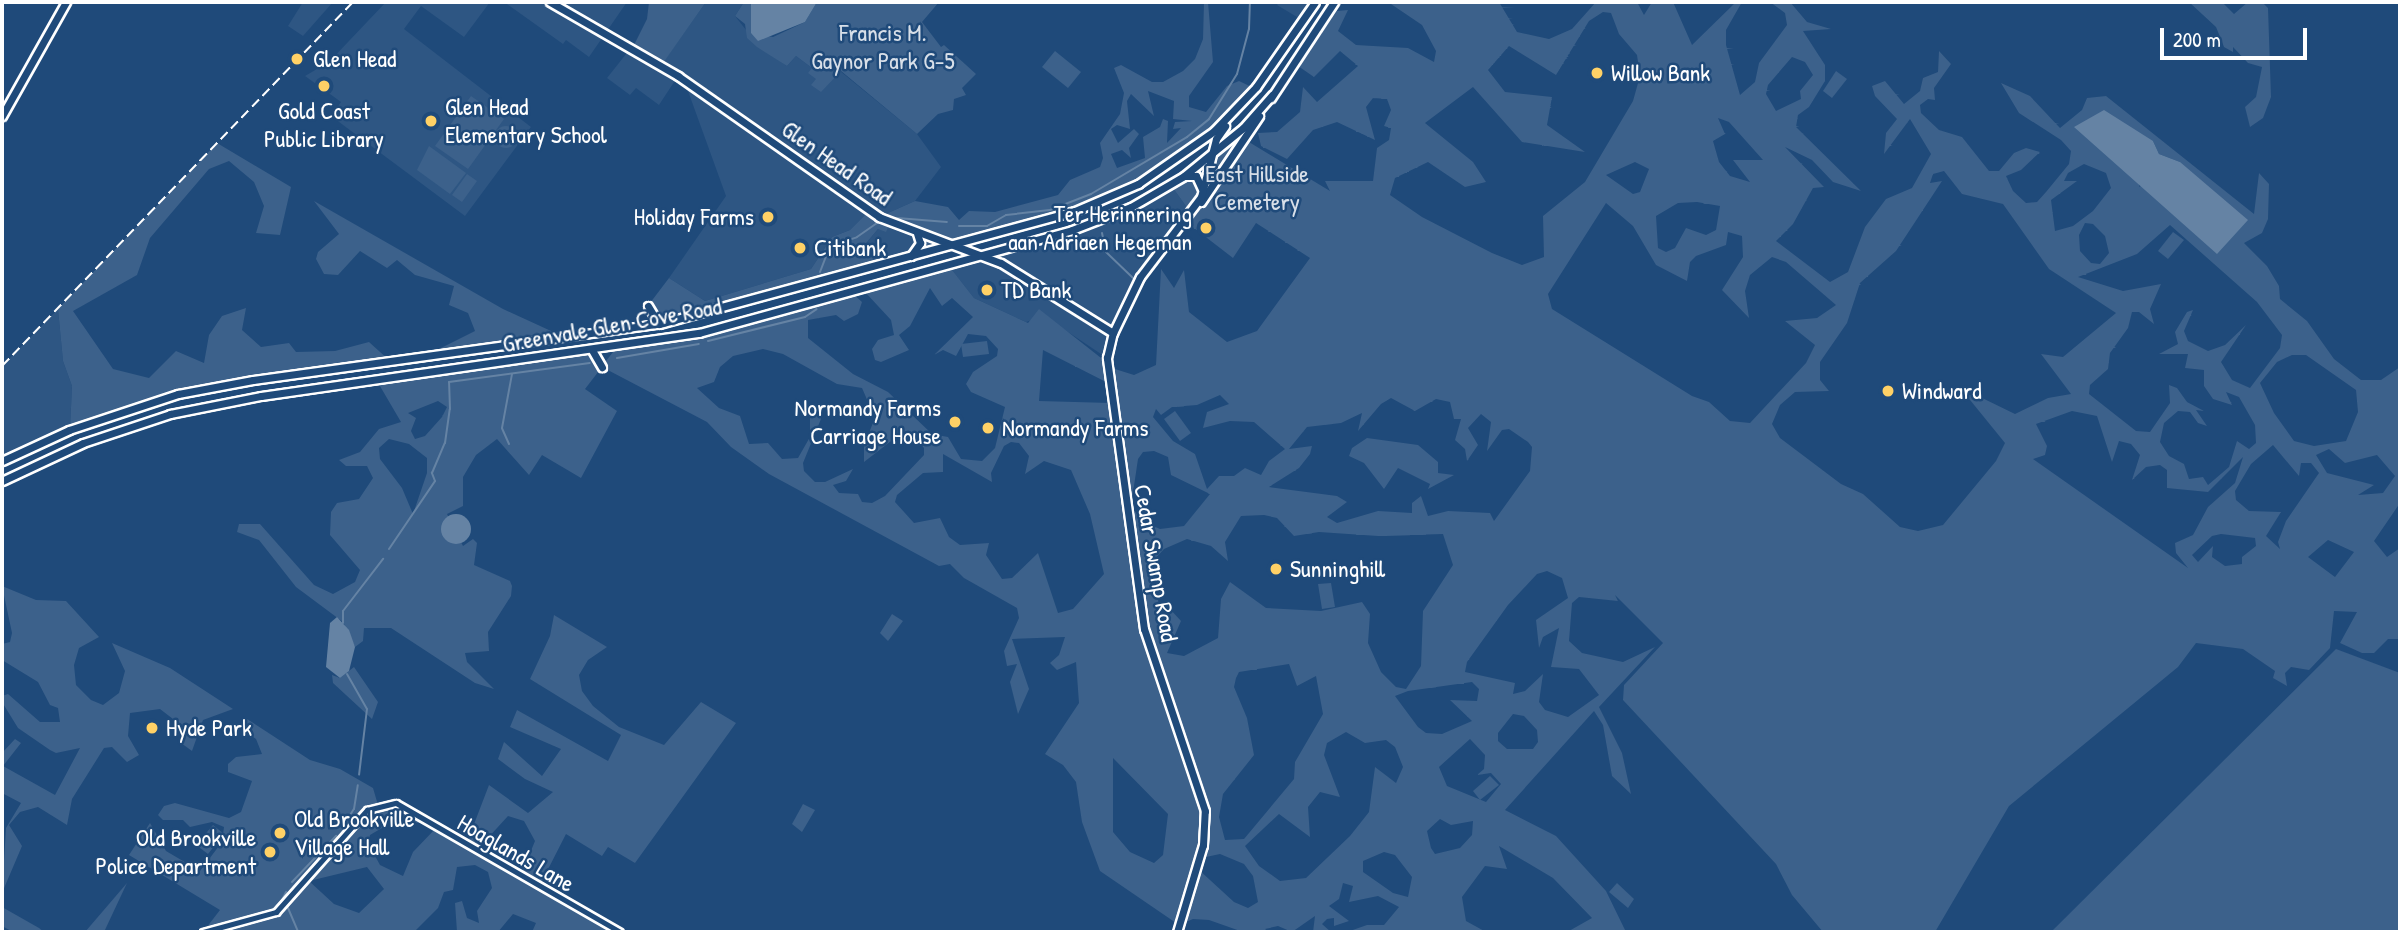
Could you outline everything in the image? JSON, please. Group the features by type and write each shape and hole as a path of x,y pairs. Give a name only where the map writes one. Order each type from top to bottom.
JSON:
{"main road":[{"path":"2,116 66,2"},
{"name":"Glen Head Road","path":"550,2 678,76 879,217 985,256 1113,333"},
{"path":"1210,156 1235,111 1315,2"},
{"name":"Cedar Swamp Road","path":"1177,932 1203,845 1205,811 1144,629 1107,374 1113,333 1140,277 1222,176 1334,2"},
{"name":"Greenvale Glen Cove Road","path":"2,481 83,443 170,414 261,396 699,333 985,256 1104,218 1184,176 1210,156 1272,95"},
{"name":"Greenvale Glen Cove Road","path":"2,461 100,418 207,388 659,324 908,258 1112,196 1160,171 1235,111"},
{"name":"Cedar Swamp Road","path":"1191,213 1202,194 1210,156"},
{"path":"1209,168 1214,175 1222,176"},
{"path":"1184,176 1198,178 1202,194"},
{"path":"908,258 919,247 917,233"},
{"path":"648,306 659,324"},
{"path":"591,350 602,367"}],"street":[{"name":"Hoaglands Lane","path":"203,932 276,912 367,810 396,803 620,932"}],"shaded area":[{"path":"303,2 333,2 303,36 288,26"},
{"name":"Glen Head Elementary School","path":"386,2 490,2 464,37 421,6 404,29 531,127 465,216 331,116 341,102 305,76 329,62"},
{"path":"504,2 627,2 589,57 566,40 563,44"},
{"path":"706,2 744,2 735,16 758,45 787,66 796,56 812,68 840,71 917,134 941,167 915,201 879,217 869,211 850,230 832,237 811,269 705,301 669,278 726,196 684,80 678,76 659,105 636,88 630,95 607,78 630,49 661,65"},
{"path":"751,2 817,2 805,22 758,41 751,33"},
{"path":"1279,2 1314,2 1302,20 1277,5"},
{"path":"2104,110 2153,141 2159,154 2180,162 2248,220 2217,254 2074,127"},
{"path":"1170,184 1191,213 1154,258 1124,308 1107,358 1044,316 1026,322 974,298 948,265 1104,218"},
{"path":"890,223 917,233 918,249 871,269 862,248 878,229"},
{"path":"58,309 63,361 72,386 70,429 2,461 2,366"},
{"path":"456,514 462,515 470,523 470,535 462,543 456,544 450,543 442,535 441,529 442,523 450,515"},
{"path":"337,617 349,630 355,647 349,671 340,678 326,667 330,623"}],"green space":[{"path":"649,2 706,2 661,66 632,49 647,19"},
{"name":"Francis M. Gaynor Park G-5","path":"744,2 751,2 751,33 773,37 805,22 817,2 939,2 922,22 941,47 944,45 976,74 962,88 966,95 954,99 953,110 938,114 917,134 841,71 821,92 811,85 816,79 808,73 812,68 796,56 787,66 757,47 747,38 745,24 735,16"},
{"path":"1204,2 1208,2 1213,62 1189,96 1189,107 1206,112 1227,86 1239,81 1256,89 1163,170 1097,203 908,258 919,236 890,223 886,232 878,229 862,248 874,252 871,269 659,324 647,307 669,278 705,301 811,269 832,237 850,230 869,211 879,217 915,201 948,207 959,220 969,211 995,212 1058,195 1070,180 1100,167 1103,158 1100,143 1120,114 1124,93 1114,68 1121,65 1152,82 1163,82 1183,71 1195,59 1203,39","holes":["1148,91 1174,101 1173,119 1192,121 1175,122 1173,129 1181,128 1167,143 1168,121 1163,119 1160,127 1143,137 1145,158 1117,168 1111,154 1122,150 1131,158 1129,148 1139,134 1134,129 1118,143 1111,129 1117,125 1130,129 1127,101 1131,94 1154,116"]},
{"name":"East Hillside Cemetery","path":"1388,2 1499,2 1517,32 1549,39 1572,29 1596,2 1637,2 1644,15 1652,2 1673,2 1692,45 1736,2 1742,2 1726,30 1726,45 1740,95 1755,82 1759,63 1787,25 1785,13 1770,2 1790,2 1807,22 1831,29 1803,31 1825,65 1825,81 1809,107 1798,115 1796,127 1861,191 1833,182 1812,160 1785,147 1824,187 1813,188 1793,224 1776,241 1830,282 1848,272 1865,227 1886,199 1912,188 1931,154 1910,119 1884,154 1886,133 1897,119 1875,96 1872,86 1885,81 1904,104 1920,91 1923,78 1938,72 1939,51 1951,64 1934,88 1935,100 1928,99 1920,105 1921,113 1939,130 1962,137 1989,171 1999,171 2014,153 2026,148 2040,152 2021,170 2006,176 2013,191 2026,203 2037,202 2046,192 2069,164 2071,151 2061,140 2019,113 2001,83 2030,96 2060,128 2082,110 2087,98 2106,96 2254,214 2259,173 2269,184 2268,219 2262,233 2244,243 2267,266 2279,286 2280,299 2307,321 2334,359 2361,380 2381,380 2400,367 2400,503 2374,541 2387,557 2400,548 2400,639 2388,639 2374,653 2362,653 2340,643 2357,612 2334,611 2330,648 2309,670 2291,667 2285,673 2287,686 2273,678 2275,671 2243,649 2196,643 2178,667 2009,806 1935,932 1823,932 1792,895 1776,864 1623,700 1624,685 1663,643 1615,595 1618,601 1579,597 1572,603 1569,641 1582,653 1623,662 1655,647 1599,707 1622,753 1631,794 1612,776 1603,725 1594,711 1505,810 1556,836 1606,891 1626,932 1551,932 1569,931 1592,918 1553,878 1499,846 1507,869 1485,866 1462,897 1466,921 1486,932 1347,932 1367,925 1384,925 1399,907 1378,896 1349,902 1353,886 1343,883 1339,899 1329,906 1349,921 1334,926 1334,918 1327,919 1322,924 1331,932 1313,932 1315,916 1292,932 1278,926 1265,929 1269,932 1243,932 1209,920 1193,919 1179,925 1100,871 1082,822 1076,782 1063,765 1045,754 1079,703 1076,662 1057,670 1050,663 1059,655 1065,637 1012,639 1029,689 1018,714 1010,682 1017,664 1007,666 1004,651 1019,618 1017,608 964,578 950,564 939,566 769,474 731,447 707,422 602,367 585,389 617,411 581,478 542,455 529,475 497,439 476,455 463,477 463,506 447,514 463,546 473,539 477,543 474,565 510,581 512,586 511,596 488,632 489,651 465,653 467,662 494,689 475,683 391,628 364,628 363,641 355,647 343,622 296,587 259,540 237,532 239,524 260,524 314,585 333,594 355,582 360,570 330,535 331,512 337,503 359,499 373,478 367,466 346,466 339,460 360,452 379,429 401,422 377,381 591,350 602,366 617,347 675,338 852,293 862,302 858,314 844,321 836,315 808,320 808,338 853,374 888,392 932,434 948,437 961,459 982,461 995,448 1005,407 971,392 966,384 973,372 997,356 998,349 986,336 968,334 956,356 943,350 934,355 973,317 952,298 942,306 930,288 910,326 899,335 909,350 881,362 875,360 872,349 878,340 894,335 891,320 865,292 949,266 974,298 1028,323 1039,309 1115,369 1134,375 1156,365 1161,269 1174,288 1184,270 1189,312 1227,342 1257,331 1310,258 1256,223 1233,258 1185,221 1191,213 1170,184 1260,112 1244,139 1330,191 1325,181 1373,181 1377,148 1389,140 1391,128 1384,126 1391,110 1387,99 1373,98 1366,107 1375,140 1337,122 1313,130 1287,159 1261,146 1258,133 1277,132 1300,112 1303,87 1317,102 1358,66 1340,51 1314,77 1298,66 1337,11 1348,10 1338,31 1356,45 1408,48 1434,62 1436,51 1422,25","holes":["1603,12 1611,13 1619,34 1637,55 1640,76 1633,101 1585,182 1543,216 1544,257 1522,265 1492,253 1422,217 1390,195 1395,178 1428,162 1465,187 1486,182 1473,162 1425,123 1473,87 1522,142 1585,152 1547,125 1552,97 1505,92 1488,70 1509,46 1556,75 1589,21","1792,57 1805,62 1813,75 1800,91 1801,99 1776,111 1766,94 1768,85","1718,118 1729,122 1763,160 1733,160 1750,182 1730,176 1719,162 1713,141 1725,134","2153,141 2159,154 2180,162 2139,187","1635,162 1649,169 1640,192 1633,194 1606,175","2084,164 2106,173 2111,188 2093,211 2073,226 2055,231 2051,200 2077,181 2064,181 2068,173","1944,171 1962,194 2003,204 2049,269 2116,313 2063,357 2041,354 2071,394 2048,398 2015,414 1976,395 1966,395 2005,443 1996,461 1943,525 1918,531 1900,527 1863,494 1841,484 1780,438 1772,424 1780,405 1795,392 1829,391 1820,380 1820,362 1847,323 1860,283 1896,251 1942,181 1930,183 1933,174","1697,202 1720,206 1716,230 1706,235 1686,228 1675,248 1666,252 1658,248 1656,216 1678,203","1606,203 1633,226 1656,265 1687,281 1690,262 1696,256 1726,245 1728,232 1742,236 1743,257 1722,290 1749,318 1745,291 1750,275 1772,257 1786,262 1836,305 1817,318 1785,321 1815,345 1806,363 1750,423 1730,421 1709,402 1692,396 1552,309 1548,294","2085,223 2093,224 2105,236 2109,253 2100,264 2091,263 2080,251 2079,235","2170,225 2257,302 2282,335 2280,348 2250,388 2232,380 2221,362 2246,325 2225,345 2208,351 2188,341 2184,331 2193,310 2187,312 2175,332 2178,344 2159,354 2188,354 2185,368 2204,370 2204,386 2213,399 2232,405 2226,392 2239,397 2255,425 2256,443 2249,449 2237,441 2229,467 2208,485 2203,477 2189,479 2184,464 2169,456 2160,442 2164,423 2178,411 2190,412 2198,423 2207,426 2196,410 2204,411 2187,402 2177,388 2169,385 2170,403 2150,432 2136,431 2089,394 2090,385 2108,369 2110,353 2128,328 2132,312 2139,312 2154,324 2150,309 2161,284 2123,291 2078,277 2137,254","763,349 783,354 837,384 862,388 875,418 864,445 864,462 895,438 913,435 924,448 924,455 885,496 872,503 862,502 858,494 839,493 833,485 846,481 853,469 825,482 815,482 804,471 803,463 821,419 820,407 810,418 810,437 798,458 782,459 768,443 749,444 740,416 719,408 697,388 714,382 720,367 733,356","1043,350 1108,383 1111,403 1039,401","2292,355 2306,355 2356,390 2358,412 2346,441 2314,446 2294,441 2274,413 2260,383 2277,362","1220,395 1229,404 1207,412 1203,428 1230,421 1254,422 1285,449 1269,461 1261,475 1245,468 1234,476 1219,476 1207,489 1195,454 1173,441 1153,417 1156,409 1161,415 1172,407 1197,405","1391,398 1415,411 1436,399 1450,402 1454,419 1461,419 1455,440 1465,449 1467,461 1478,445 1468,428 1481,414 1491,422 1487,451 1502,430 1509,429 1532,447 1530,471 1494,521 1490,513 1448,511 1428,516 1421,496 1412,503 1412,513 1378,511 1337,523 1327,517 1347,502 1337,496 1269,487 1299,468 1310,454 1312,446 1289,449 1307,427 1341,423 1362,413 1358,431 1381,404","438,401 447,407 425,436 415,439 411,431 416,418 408,413","2072,411 2097,416 2112,462 2119,441 2131,444 2140,455 2132,480 2146,467 2160,465 2167,470 2167,488 2208,492 2243,457 2235,483 2208,507 2193,535 2175,543 2176,553 2188,568 2033,459 2045,455 2047,446 2036,424","389,439 409,444 427,458 427,473 413,514 402,488 380,459 379,448","1011,442 1019,443 1029,456 1025,474 1044,461 1071,470 1090,514 1104,574 1073,609 1058,613 1038,553 1012,578 1002,579 986,555 989,543 960,545 949,537 940,518 914,523 895,502 897,495 923,473 943,472 943,454 992,482 991,473 1004,446","2273,445 2299,476 2301,463 2311,463 2319,473 2286,521 2278,542 2280,549 2266,536 2281,512 2249,511 2236,500 2235,491 2251,464","2329,449 2345,463 2377,455 2395,476 2383,493 2358,495 2374,485 2327,473 2316,455","1154,451 1168,457 1171,475 1210,494 1184,526 1160,529 1142,521 1131,506 1138,459 1143,452","1264,515 1277,518 1294,536 1319,532 1378,536 1443,534 1453,565 1423,611 1421,666 1406,689 1396,687 1381,672 1368,643 1370,614 1362,602 1321,611 1266,608 1230,582 1221,599 1218,638 1184,656 1167,653 1181,621 1170,609 1160,615 1153,561 1164,549 1187,539 1211,546 1228,561 1225,542 1241,516","2221,534 2255,538 2256,546 2242,557 2242,564 2225,566 2212,557 2213,546 2198,562 2192,555 2212,536","2328,540 2354,552 2335,577 2308,557","1547,571 1562,578 1568,598 1536,620 1539,648 1543,637 1559,628 1551,667 1579,669 1599,695 1568,717 1545,710 1539,702 1543,674 1525,691 1513,694 1515,683 1465,672 1467,662 1508,605 1537,574","1289,664 1297,686 1316,676 1323,714 1295,762 1294,779 1244,839 1225,840 1219,817 1223,794 1254,755 1247,718 1234,687 1239,672","1472,682 1479,689 1477,701 1450,700 1472,721 1442,734 1426,733 1418,727 1395,696 1408,691","1513,714 1524,716 1537,730 1538,742 1533,749 1507,749 1498,741 1498,733","1346,732 1365,743 1386,740 1395,747 1403,767 1396,783 1375,767 1369,812 1350,836 1306,878 1280,881 1259,866 1245,846 1279,814 1310,837 1308,807 1320,792 1340,797 1324,755 1327,743","1470,739 1485,755 1484,769 1477,775 1491,773 1501,784 1486,802 1447,786 1439,767","1113,758 1168,814 1163,855 1154,863 1130,852 1113,832","1440,819 1451,825 1473,821 1472,835 1460,848 1435,854 1427,831","1384,852 1395,855 1412,877 1408,897 1393,893 1363,872 1363,861","1220,854 1244,864 1253,876 1258,902 1248,908 1234,902 1198,869 1206,857"]},
{"path":"2189,2 2222,2 2234,14 2248,2 2262,2 2268,8 2271,97 2263,118 2250,127 2245,107 2256,97 2262,67 2248,63 2233,47 2233,52 2224,47 2216,27"},
{"path":"1055,51 1081,72 1068,88 1042,67"},
{"path":"1836,71 1847,79 1832,98 1823,91"},
{"path":"471,96 504,119 468,169 435,146"},
{"path":"506,126 514,129 517,137 514,145 506,148 498,145 495,137 498,129"},
{"path":"217,143 291,187 280,235 256,233 264,206 254,182 229,161 209,169 150,238 137,275 73,311 113,369 149,378 176,351 204,363 209,335 222,316 246,308 242,330 261,347 289,343 296,352 335,351 369,342 390,361 207,388 70,429 72,386 63,361 58,309"},
{"path":"429,146 466,173 450,194 417,170"},
{"path":"467,174 477,181 462,202 452,195"},
{"path":"314,201 503,309 562,336 427,355 475,331 468,313 449,305 454,286 415,275 397,260 387,268 360,251 338,275 324,274 316,259 318,252 339,234"},
{"path":"2173,232 2184,240 2168,259 2158,251"},
{"path":"987,341 989,354 963,357 961,344"},
{"path":"1175,411 1191,433 1180,441 1164,419"},
{"path":"1367,438 1418,445 1438,462 1438,473 1454,475 1428,489 1430,484 1398,468 1384,489 1364,463 1349,456 1352,448"},
{"path":"1331,583 1335,607 1322,609 1318,584"},
{"path":"2,586 36,600 66,601 99,637 79,648 74,665 76,685 91,700 103,705 119,693 125,671 112,643 170,668 233,709 203,720 192,751 181,743 173,719 160,709 130,713 128,736 139,755 127,762 112,747 104,748 72,799 67,825 38,807 20,812 9,825 22,846 2,893 6,828 21,803 2,793 2,753 15,739 21,743 3,766 55,795 80,748 56,753 50,750 18,728 2,702 2,696 8,694 40,722 60,722 58,708 50,705 38,682 2,660 2,644 10,642 12,633"},
{"path":"892,614 903,621 888,641 880,633"},
{"path":"554,615 607,647 588,660 579,675 582,691 593,706 619,727 664,745 701,702 736,723 635,863 608,847 602,856 566,834 539,887 618,932 532,932 536,923 513,914 498,932 457,932 455,903 462,901 467,918 479,923 477,911 492,888 488,872 475,865 457,867 453,890 444,892 438,908 414,932 203,932 220,910 129,855 150,823 166,851 200,871 222,842 224,827 212,822 190,827 183,820 163,820 158,815 164,806 175,803 229,818 241,812 252,781 228,772 228,764 236,757 262,754 256,739 246,732 244,717 310,760 340,769 373,788 378,805 396,804 428,823 392,822 370,835 368,843 380,865 403,876 413,852 436,828 466,845 489,785 528,813 553,792 525,779 498,759 504,742 542,776 561,749 510,727 517,710 608,761 621,735 530,679 550,636","holes":["508,816 524,821 535,841 521,875 476,851","367,867 384,889 359,913 334,904 309,881"]},
{"path":"2336,649 2400,673 2400,932 2051,932"},
{"path":"354,667 378,702 372,719 333,683 332,675 340,678"},
{"path":"1490,776 1499,785 1480,800 1473,791"},
{"path":"803,804 815,810 802,832 792,824"},
{"path":"213,825 224,834 208,854 196,845"},
{"path":"127,883 104,932 85,932"},
{"path":"1617,883 1634,899 1628,908 1609,892"},
{"path":"2,907 44,932 13,932 2,926"}],"waterway":[{"path":"959,226 987,226 1006,215 1050,210 1091,194 1187,137 1209,119 1237,74 1249,29 1250,2"},
{"path":"897,218 947,222"},
{"path":"820,272 830,246 857,237 877,223"},
{"path":"1102,233 1106,252 1134,279"},
{"path":"708,341 805,317 817,309"},
{"path":"617,358 699,344"},
{"path":"389,549 435,481 432,473 445,443 450,409 449,382 590,363"},
{"path":"509,444 502,428 512,374"},
{"path":"343,623 343,611 383,559"},
{"path":"347,674 367,709 359,775"},
{"path":"342,828 354,809 358,785"},
{"path":"292,882 336,836"},
{"path":"282,900 286,892"},
{"path":"288,908 298,932"}],"railway":[{"path":"2,366 353,2"}],"place":[{"name":"Glen Head","path":"297,59"},
{"name":"Willow Bank","path":"1597,73"},
{"name":"Gold Coast Public Library","path":"324,86"},
{"name":"Glen Head Elementary School","path":"431,121"},
{"name":"Holiday Farms","path":"768,217"},
{"name":"Ter Herinnering aan Adriaen Hegeman","path":"1206,228"},
{"name":"Citibank","path":"800,248"},
{"name":"TD Bank","path":"987,290"},
{"name":"Windward","path":"1888,391"},
{"name":"Normandy Farms Carriage House","path":"955,422"},
{"name":"Normandy Farms","path":"988,428"},
{"name":"Sunninghill","path":"1276,569"},
{"name":"Hyde Park","path":"152,728"},
{"name":"Old Brookville Village Hall","path":"280,833"},
{"name":"Old Brookville Police Department","path":"270,852"}]}
